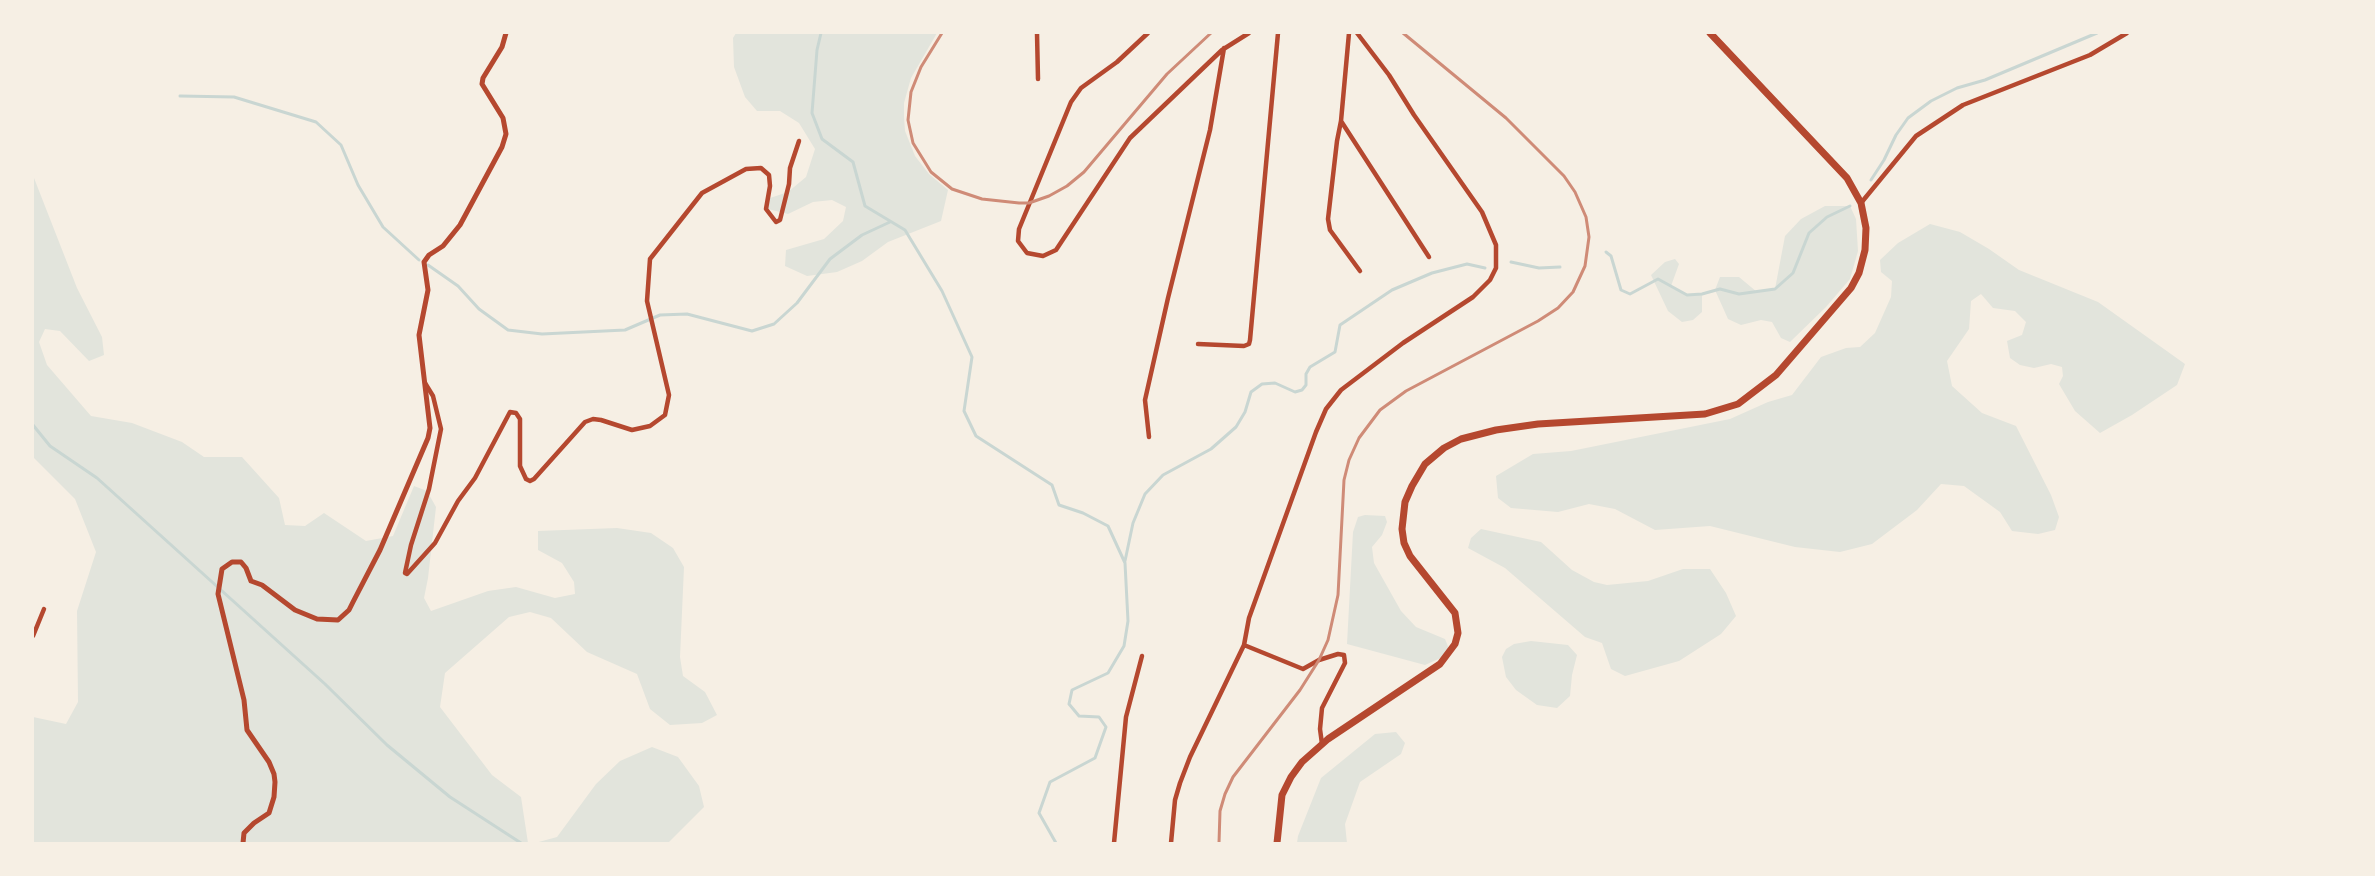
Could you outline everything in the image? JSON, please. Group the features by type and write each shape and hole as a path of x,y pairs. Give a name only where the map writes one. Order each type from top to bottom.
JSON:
{"highway":[{"path":"1277,843 1282,795 1302,762 1322,744 1440,664 1455,644 1458,633 1455,613 1410,556 1404,543 1402,529 1405,502 1425,464 1444,448 1461,439 1496,430 1539,424 1705,414 1738,404 1776,375 1851,288 1859,273 1865,250 1866,228 1861,203 1848,178 1710,33"}],"street":[{"path":"243,843 244,833 269,813 274,797 274,774 247,730 244,700 218,594 225,567 232,561 239,561 244,564 251,581 262,585 295,610 317,619 331,621 343,616 349,610 380,550 428,438 430,428 419,335 428,290 424,262 429,255 443,246 460,225 502,147 506,134 503,118 482,84 483,78 502,47 506,33"},
{"path":"1037,33 1038,79"},
{"path":"1148,33 1117,62 1081,88 1071,102 1019,229 1018,241 1027,253 1043,256 1056,250 1130,138 1224,48 1249,33"},
{"path":"1198,344 1244,346 1249,344 1278,33"},
{"path":"1348,33 1341,121 1329,219 1330,230 1360,271"},
{"path":"1171,843 1179,783 1244,645 1249,618 1326,409 1341,390 1403,343 1473,297 1490,280 1496,268 1496,245 1482,212 1389,75 1357,33"},
{"path":"1861,203 1916,136 1963,105 2090,55 2127,33"},
{"path":"1149,437 1145,400 1210,130 1224,48"},
{"path":"1341,121 1429,257"},
{"path":"425,383 433,396 441,429 429,489 411,545 405,573 407,574 435,543 458,501 475,478 510,412 516,413 520,419 520,466 526,479 530,481 585,422 592,419 601,420 619,427 641,429 665,415 669,395 647,301 650,259 702,193 746,170 761,168 769,175 770,186 765,209 776,222 780,220 789,184 790,168 799,141"},
{"path":"33,636 44,609"},
{"path":"1244,645 1304,669 1319,660 1338,654 1344,655 1345,663 1322,708 1320,729 1322,744"},
{"path":"1114,843 1126,717 1142,656"}],"shaded area":[{"path":"736,33 937,33 911,78 904,103 904,117 905,131 915,156 929,174 948,190 941,221 888,242 862,261 837,272 807,276 785,266 786,250 824,239 843,221 846,207 832,200 813,202 788,214 768,209 770,198 788,192 806,177 815,149 799,123 780,111 757,111 745,97 734,67 733,38"},
{"path":"34,178 77,288 102,337 104,355 89,361 60,331 45,329 39,342 47,365 91,416 132,423 182,442 204,457 242,457 279,498 285,525 305,526 324,513 366,541 393,536 414,486 427,491 436,507 424,598 431,611 488,591 516,587 555,598 575,594 574,582 562,563 538,550 538,531 617,528 651,533 673,548 684,567 680,657 683,676 705,692 717,715 702,723 670,725 650,709 637,674 587,652 551,618 530,612 509,617 445,673 440,707 492,775 521,797 528,843 33,843 33,717 66,724 78,702 77,611 96,552 75,499 33,457"},
{"path":"1825,206 1850,206 1856,219 1858,251 1850,279 1826,307 1790,342 1781,338 1772,322 1761,320 1741,325 1728,319 1715,290 1720,277 1739,277 1757,292 1775,289 1785,236 1801,219"},
{"path":"1930,224 1960,232 2019,270 2098,302 2185,364 2177,385 2100,433 2075,411 2059,384 2063,376 2062,367 2051,364 2034,368 2020,365 2010,358 2007,341 2022,335 2026,322 2015,311 1993,308 1981,294 1971,301 1969,329 1947,361 1952,386 1982,413 2016,426 2051,495 2059,517 2055,530 2038,534 2012,531 2000,512 1964,486 1941,484 1917,510 1872,544 1840,552 1795,547 1710,526 1655,530 1615,509 1589,504 1558,512 1511,508 1498,498 1496,476 1533,454 1571,451 1730,419 1768,402 1792,395 1821,357 1846,348 1860,347 1875,333 1891,297 1892,281 1881,272 1880,260 1898,243"},
{"path":"1675,259 1679,264 1671,286 1687,295 1702,294 1702,312 1693,320 1682,322 1668,311 1651,275 1665,262"},
{"path":"1385,516 1387,522 1382,535 1372,547 1374,563 1401,611 1416,627 1445,639 1449,649 1445,656 1425,665 1347,644 1353,532 1358,517"},
{"path":"1481,529 1541,542 1572,570 1594,582 1607,585 1648,581 1683,569 1710,569 1726,593 1736,616 1721,634 1679,661 1625,676 1611,669 1602,643 1585,637 1505,568 1468,548 1471,538"},
{"path":"1531,641 1568,645 1577,655 1570,696 1557,708 1537,705 1516,690 1506,677 1502,657 1506,649 1514,644"},
{"path":"1396,732 1405,743 1401,754 1360,782 1345,824 1347,843 1297,843 1321,778 1375,734"},
{"path":"652,747 678,757 699,786 704,807 668,843 535,843 557,837 596,784 620,761"}],"waterway":[{"path":"821,33 817,50 812,113 822,139 853,162 865,206 905,230 942,291 972,357 964,411 976,436 1052,485 1059,505 1083,513 1108,526 1125,563 1128,621 1124,646 1108,673 1072,690 1069,704 1079,716 1099,717 1106,727 1095,758 1050,782 1039,813 1056,843"},
{"path":"1871,180 1908,118 1931,101 1957,88 1985,80 2097,33"},
{"path":"180,96 234,97 316,122 341,145 358,185 383,227 419,260"},
{"path":"1606,252 1611,256 1621,290 1630,294 1658,279 1687,295 1720,289 1739,294 1775,289 1793,273 1809,233 1827,217 1850,206"},
{"path":"428,265 458,286 479,309 508,330 542,334 625,330 660,315 687,314 752,331 774,324 797,303 830,259 862,235 890,222"},
{"path":"1511,262 1539,268 1560,267"},
{"path":"1125,561 1133,523 1145,494 1163,475 1211,449 1236,427 1245,412 1251,392 1262,384 1275,383 1295,392 1302,390 1306,385 1306,374 1310,367 1335,352 1340,325 1392,290 1432,273 1467,264 1485,268"},
{"path":"33,425 50,446 97,478 325,684 387,745 450,797 521,843"}],"railway":[{"path":"942,33 921,67 911,92 908,120 913,143 931,172 952,189 982,199 1019,203 1029,203 1049,196 1067,186 1084,172 1167,74 1211,33"},
{"path":"1219,843 1220,811 1233,777 1300,690 1319,660 1328,640 1338,595 1344,480 1349,460 1359,438 1380,410 1406,391 1538,321 1558,308 1573,292 1585,266 1589,237 1586,217 1575,192 1564,176 1506,118 1403,33"}]}
